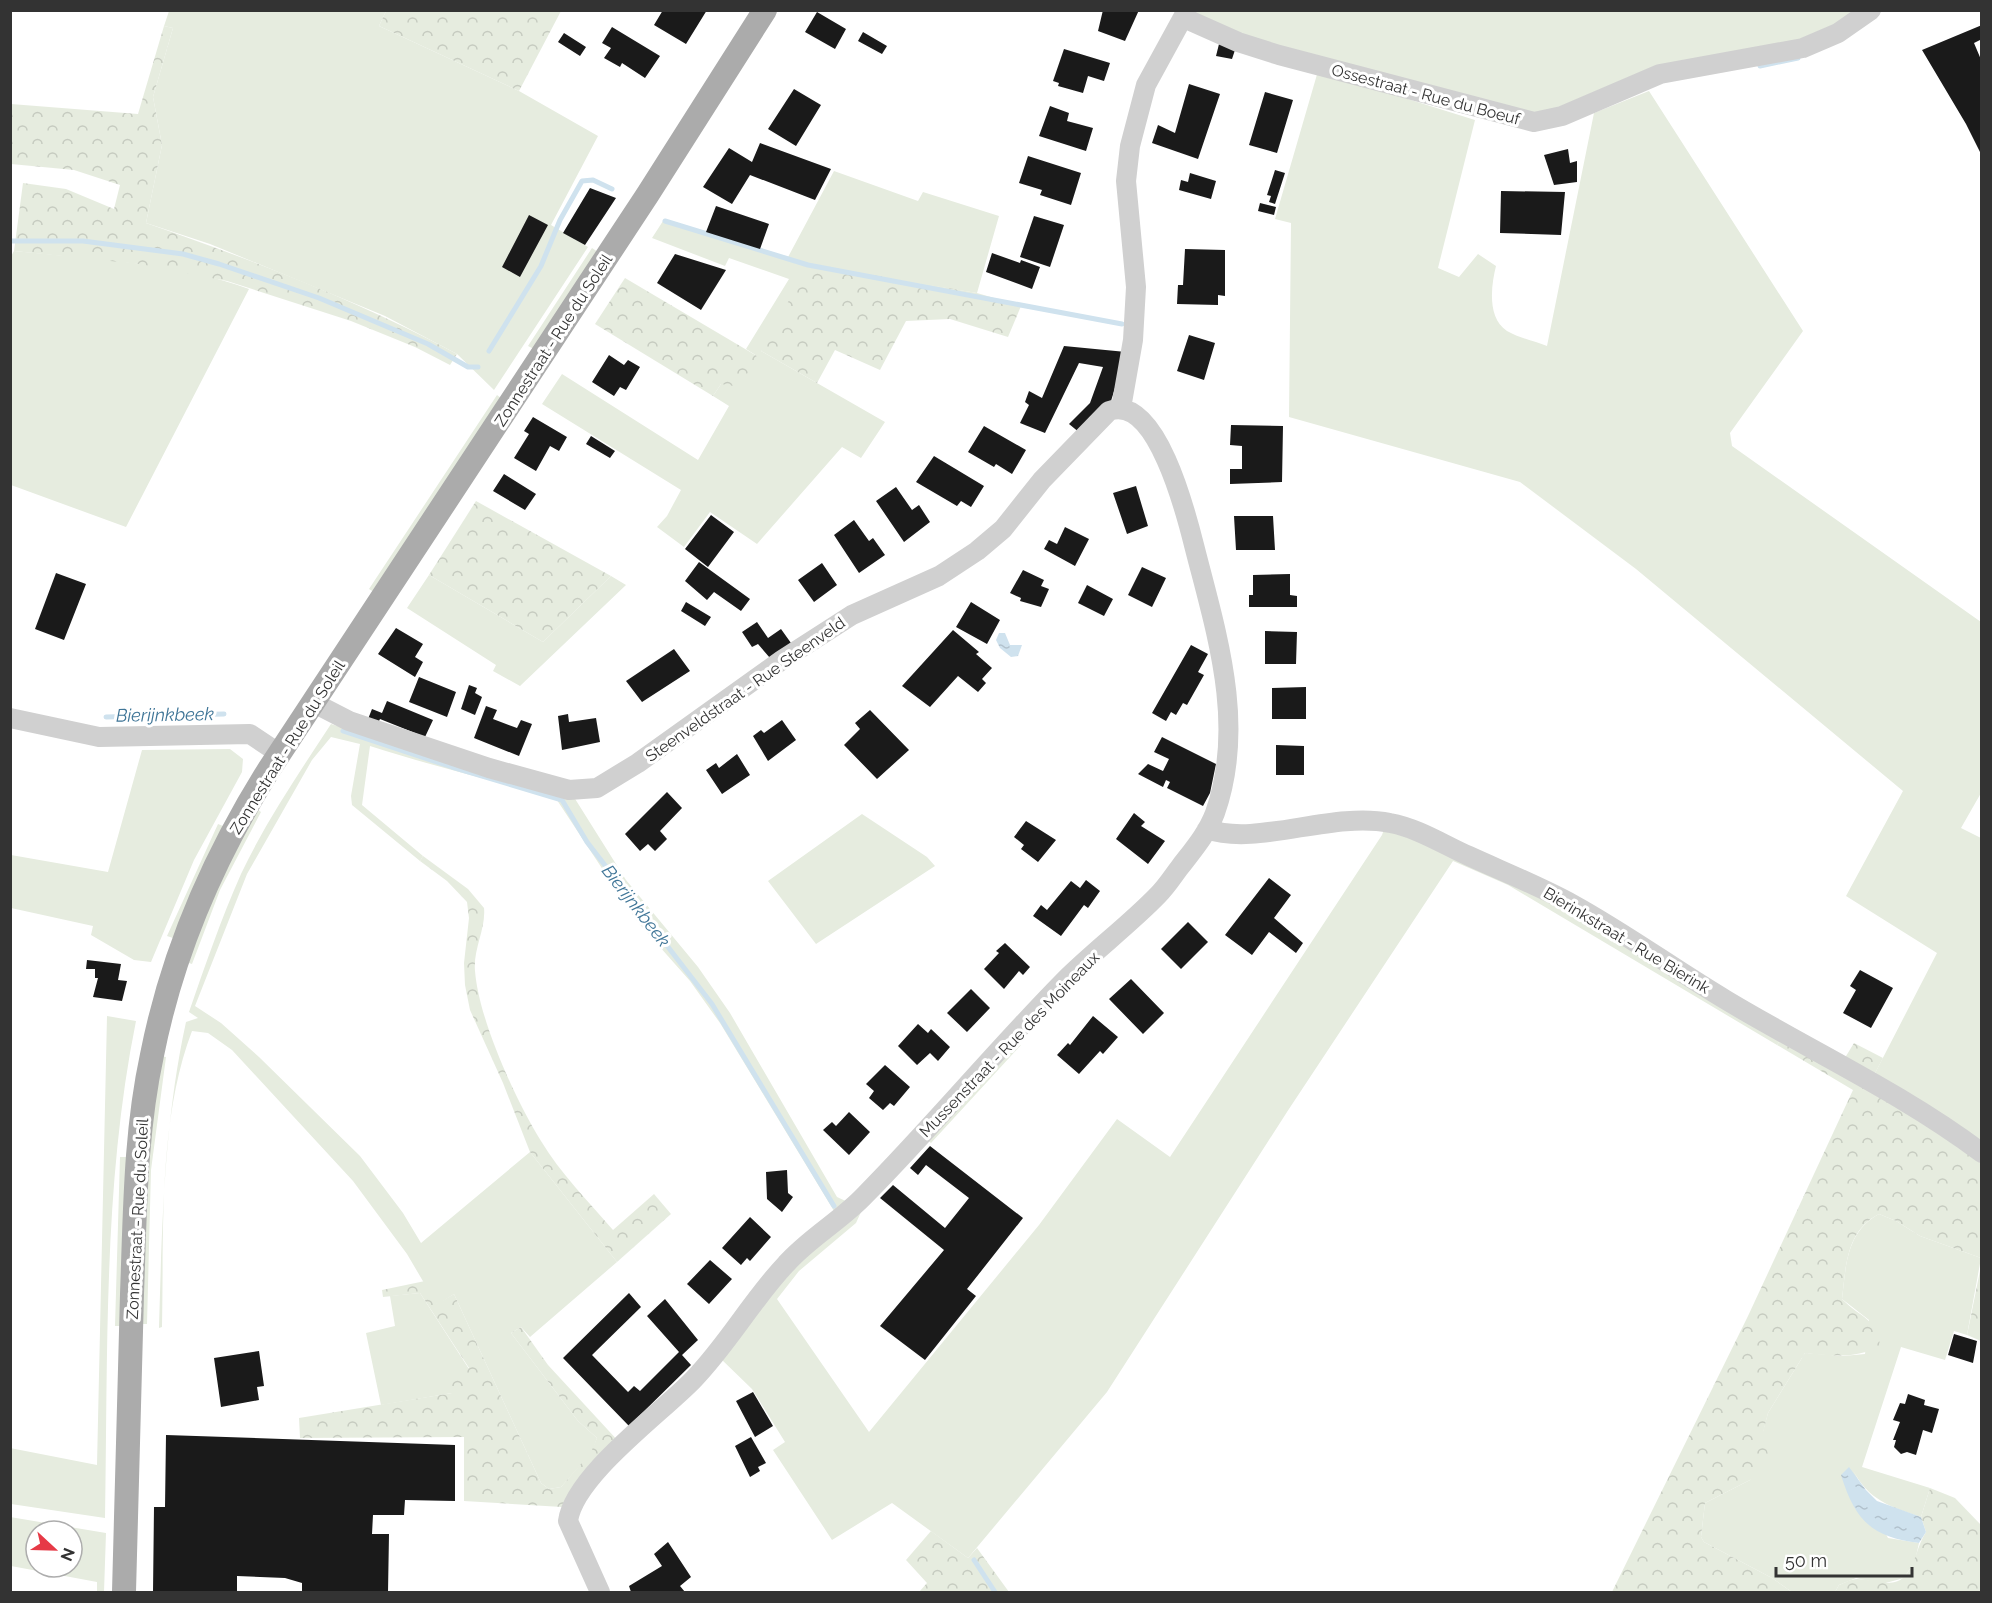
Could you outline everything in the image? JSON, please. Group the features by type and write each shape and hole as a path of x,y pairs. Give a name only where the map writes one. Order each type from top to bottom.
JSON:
{"main road":[{"name":"Zonnestraat - Rue du Soleil","path":"124,1593 140,1124 148,1072 168,990 200,900 237,822 280,754 642,204 765,10"}],"street":[{"name":"Ossestraat - Rue du Boeuf","path":"1186,14 1238,42 1279,55 1534,122 1563,116 1660,74 1803,48 1838,33 1871,10"},
{"path":"1121,408 1131,355 1136,287 1126,181 1130,146 1146,86 1166,45 1186,14"},
{"name":"Steenveldstraat - Rue Steenveld","path":"314,703 349,721 489,768 569,790 597,788 638,763 782,660 852,615 939,576 977,551 1003,529 1042,480 1090,428 1109,411 1121,408"},
{"name":"Mussenstraat - Rue des Moineaux","path":"600,1593 568,1521 570,1509 586,1483 695,1378 733,1334 786,1264 863,1198 1066,980 1160,893 1207,829 1215,813 1228,747 1226,677 1186,514 1171,469 1142,419 1135,413 1121,408"},
{"path":"10,717 99,737 250,734 280,754"},
{"name":"Bierinkstraat - Rue Bierink","path":"1207,829 1222,835 1244,834 1323,822 1362,821 1390,823 1418,832 1583,910 1727,1001 1838,1062 1945,1125 1982,1154"}],"green space":[{"path":"386,10 561,11 519,91 379,26"},
{"path":"169,11 386,11 379,26 519,91 598,136 551,225 588,247 494,390 457,354 385,316 210,244 146,223 162,145 153,97 173,28 164,26"},
{"path":"1196,11 1858,11 1824,34 1545,116 1316,62 1198,19"},
{"path":"164,26 173,28 153,97 162,145 146,223 265,267 382,316 457,354 450,365 415,347 351,321 227,281 139,264 14,251 23,183 66,189 114,209 120,185 74,170 11,164 11,104 138,114"},
{"path":"1318,71 1475,120 1438,268 1459,277 1478,254 1496,266 1492,292 1493,310 1496,318 1507,331 1547,346 1594,113 1649,91 1803,331 1730,433 1732,446 1981,622 1981,793 1961,828 1981,838 1981,1147 1872,1079 1937,953 1846,896 1903,791 1636,569 1520,482 1289,417 1291,223 1275,219"},
{"path":"834,171 918,201 923,192 999,216 977,293 848,272 761,351 885,422 861,458 842,447 757,544 710,512 684,547 657,527 667,516 681,490 542,404 562,374 698,460 729,406 713,396 721,384 757,356 746,349 789,279 729,258 725,266 652,238 663,221 787,259"},
{"path":"592,248 598,252 534,349 528,346"},
{"path":"14,251 163,267 249,289 126,527 11,485 10,258"},
{"path":"809,264 977,293 1021,306 1008,337 950,319 906,321 880,370 835,350 817,383 761,351"},
{"path":"625,278 757,356 740,387 721,384 713,396 595,324"},
{"path":"497,395 501,398 374,592 369,589"},
{"path":"476,501 611,576 543,642 429,575"},
{"path":"429,575 543,642 611,576 626,585 520,686 493,671 496,665 407,608"},
{"path":"331,724 546,792 544,796 370,746 362,805 423,856 420,861 352,805 351,796 360,744 331,737 312,760 247,874 195,1006 221,1023 259,1057 360,1156 403,1213 421,1243 530,1152 617,1262 530,1337 521,1327 511,1333 578,1421 597,1438 592,1452 561,1487 549,1489 541,1483 454,1294 437,1305 407,1254 353,1181 232,1050 208,1033 192,1031 181,1065 169,1132 186,1022 198,1018 189,1012 227,908 261,835"},
{"path":"230,749 243,759 242,772 194,860 151,962 134,960 91,935 93,926 11,908 11,855 108,872 142,750"},
{"path":"553,794 572,794 626,880 698,967 730,1013 837,1197 850,1203 834,1211 720,1023 690,981 636,920"},
{"path":"257,809 261,812 220,890 192,964 186,962 203,916"},
{"path":"862,814 927,857 935,866 816,944 768,881"},
{"path":"218,824 223,826 173,938 167,936"},
{"path":"1385,826 1517,882 1783,1036 1777,1045 1508,885 1453,861 1287,1112 1107,1392 968,1558 892,1503 832,1540 773,1450 785,1442 752,1389 720,1358 785,1272 866,1201 856,1223 799,1271 777,1299 869,1432 1039,1225 1117,1119 1170,1157 1382,835"},
{"path":"423,856 468,889 484,908 475,963 483,1012 510,1082 531,1124 549,1153 613,1230 654,1194 671,1214 617,1262 530,1152 503,1083 470,1010 464,963 469,918 467,902 447,881 420,861"},
{"path":"107,1016 136,1021 125,1082 112,1206 107,1331 105,1518 11,1504 10,1448 97,1465"},
{"path":"1783,1036 1843,1061 1854,1043 1883,1058 1872,1079 1981,1147 1981,1258 1920,1236 1896,1221 1879,1214 1868,1221 1860,1230 1850,1250 1842,1299 1872,1324 1879,1337 1880,1346 1853,1355 1805,1353 1768,1413 1763,1433 1769,1458 1750,1480 1705,1503 1701,1537 1704,1542 1772,1578 1792,1592 1612,1592 1748,1316 1853,1090 1777,1045"},
{"path":"1015,1040 1021,1045 931,1143 926,1139"},
{"path":"161,1056 166,1057 151,1170 147,1324 141,1324 146,1169"},
{"path":"120,1157 127,1157 121,1326 115,1326"},
{"path":"1879,1214 1896,1221 1920,1236 1981,1258 1967,1335 1954,1331 1945,1360 1901,1347 1862,1467 1930,1488 1921,1517 1881,1501 1866,1489 1853,1470 1888,1538 1919,1543 1915,1561 1904,1578 1882,1584 1856,1578 1839,1585 1835,1592 1792,1592 1772,1578 1704,1542 1701,1537 1705,1503 1750,1480 1768,1413 1805,1353 1843,1356 1865,1354 1869,1320 1842,1299 1847,1262 1854,1240 1868,1221"},
{"path":"163,1220 162,1327 159,1328 161,1251"},
{"path":"1981,1266 1981,1341 1967,1335"},
{"path":"425,1281 437,1304 454,1294 541,1483 549,1489 561,1487 591,1452 597,1438 578,1421 511,1333 521,1327 548,1365 620,1443 582,1478 562,1507 464,1501 464,1437 300,1438 299,1418 452,1393 451,1374 469,1368 420,1293 383,1297 382,1290"},
{"path":"420,1293 469,1369 452,1393 381,1405 366,1333 395,1326 390,1296"},
{"path":"1930,1488 1955,1498 1981,1525 1981,1592 1835,1592 1839,1585 1852,1580 1863,1579 1889,1583 1906,1575 1926,1532 1921,1517"},
{"path":"10,1517 24,1519 24,1568 11,1566"},
{"path":"84,1529 106,1533 104,1592 97,1592 97,1582 81,1579 84,1579"},
{"path":"931,1531 968,1558 977,1548 1009,1592 919,1592 927,1583 906,1560"}],"water":[{"path":"999,633 1005,633 1010,645 1022,645 1018,656 1011,657 1000,648 996,640"},
{"path":"1849,1467 1877,1501 1921,1517 1926,1532 1919,1543 1889,1536 1867,1524 1852,1504 1846,1491 1841,1475"}],"building":[{"path":"663,10 707,10 686,44 654,25"},
{"path":"1103,10 1139,10 1125,41 1098,31"},
{"path":"817,12 846,29 835,49 805,32"},
{"path":"1982,25 1982,39 1974,43 1982,62 1980,152 1922,50"},
{"path":"612,27 660,56 645,78 622,63 620,67 604,58 611,48 602,43"},
{"path":"863,32 887,46 882,54 858,41"},
{"path":"564,33 586,47 580,56 558,42"},
{"path":"1219,44 1235,50 1232,59 1216,56"},
{"path":"1064,49 1110,63 1104,81 1088,76 1083,93 1058,86 1059,83 1053,81"},
{"path":"1189,84 1220,94 1198,159 1152,143 1158,125 1175,133"},
{"path":"794,89 821,105 796,146 768,129"},
{"path":"1265,92 1293,100 1277,153 1249,145"},
{"path":"1050,106 1069,113 1067,121 1093,128 1086,151 1039,136"},
{"path":"760,143 831,169 815,200 750,175 732,204 703,187 729,148 752,162"},
{"path":"1568,149 1570,163 1577,161 1577,182 1554,185 1544,155"},
{"path":"1028,156 1081,173 1071,205 1040,195 1042,190 1019,183"},
{"path":"1275,170 1285,173 1275,204 1269,202 1271,196 1267,195"},
{"path":"1190,173 1216,181 1211,199 1179,190 1181,180 1188,182"},
{"path":"590,188 616,198 585,245 563,233"},
{"path":"1501,191 1565,192 1561,235 1500,233"},
{"path":"1260,203 1276,207 1274,215 1258,211"},
{"path":"716,206 769,224 760,249 706,232"},
{"path":"529,215 548,225 520,277 502,267"},
{"path":"1034,216 1064,225 1050,267 1020,257"},
{"path":"1185,249 1225,250 1225,296 1218,295 1218,305 1177,304 1178,285 1183,285"},
{"path":"992,253 1040,267 1032,289 986,272"},
{"path":"675,254 726,270 701,310 657,283"},
{"path":"1189,335 1215,343 1204,380 1177,371"},
{"path":"1064,346 1126,352 1111,401 1080,433 1069,424 1090,403 1103,367 1079,363 1045,433 1020,423 1029,405 1025,402 1029,391 1042,398"},
{"path":"609,355 624,365 628,360 640,367 626,390 620,387 614,396 592,382"},
{"path":"533,417 567,437 559,451 550,446 536,471 514,458 529,434 524,431"},
{"path":"1231,425 1283,426 1282,482 1230,484 1230,469 1242,469 1242,446 1230,445"},
{"path":"984,426 1026,450 1012,474 968,452"},
{"path":"591,436 615,451 610,458 586,444"},
{"path":"934,456 984,486 971,507 961,501 957,506 916,482"},
{"path":"504,474 536,494 525,510 493,491"},
{"path":"1136,486 1148,526 1127,534 1113,493"},
{"path":"896,487 912,510 919,505 930,522 904,542 876,501"},
{"path":"711,515 734,532 708,567 685,549"},
{"path":"1234,516 1273,516 1275,550 1236,550"},
{"path":"854,520 869,541 873,538 885,555 859,573 834,535"},
{"path":"1065,527 1089,539 1075,566 1044,549 1049,540 1057,544"},
{"path":"699,562 750,599 741,611 714,592 707,600 685,581"},
{"path":"822,563 837,585 814,602 798,580"},
{"path":"1142,567 1166,578 1152,607 1128,595"},
{"path":"1023,570 1044,580 1041,586 1049,589 1041,607 1020,601 1021,598 1010,593"},
{"path":"56,573 86,584 64,640 35,629"},
{"path":"1290,574 1290,595 1297,596 1297,607 1249,607 1249,595 1253,595 1253,575"},
{"path":"1087,585 1113,599 1104,616 1078,603"},
{"path":"686,602 711,617 705,626 681,611"},
{"path":"971,602 1000,620 987,644 956,627"},
{"path":"757,622 768,638 781,629 791,643 770,658 758,644 752,647 742,632"},
{"path":"396,628 423,644 415,657 423,662 415,677 378,654"},
{"path":"953,630 979,652 976,654 992,668 982,679 986,683 978,692 958,676 930,707 902,686"},
{"path":"1265,631 1297,632 1296,664 1265,664"},
{"path":"1191,645 1208,654 1198,672 1204,675 1187,705 1183,703 1176,715 1171,712 1166,721 1152,713"},
{"path":"674,649 690,671 642,702 626,681"},
{"path":"419,677 456,692 447,717 409,702"},
{"path":"469,685 477,688 475,693 482,697 475,715 461,709"},
{"path":"1306,687 1306,719 1272,719 1272,688"},
{"path":"387,701 433,720 425,737 380,719 378,723 368,719 372,709 382,713"},
{"path":"486,706 497,710 493,719 517,728 521,720 532,724 519,756 474,738"},
{"path":"870,710 909,750 877,779 844,745 860,729 855,723"},
{"path":"568,714 569,722 596,718 600,742 562,750 558,716"},
{"path":"782,720 796,740 768,761 753,736 761,730 764,733"},
{"path":"1162,737 1216,764 1210,793 1203,806 1167,788 1170,782 1166,780 1163,787 1138,774 1148,764 1163,771 1169,759 1154,752"},
{"path":"1276,745 1304,746 1304,775 1276,775"},
{"path":"737,754 750,775 722,794 706,770 716,763 719,768"},
{"path":"667,792 682,808 660,831 667,839 655,851 648,844 640,851 625,834"},
{"path":"1134,813 1145,822 1141,826 1165,841 1148,864 1116,839"},
{"path":"1026,821 1056,840 1038,862 1021,849 1024,845 1014,837"},
{"path":"1269,878 1291,895 1274,918 1303,943 1296,953 1269,932 1252,955 1225,935"},
{"path":"1086,880 1100,891 1088,908 1084,905 1061,936 1033,916 1041,905 1047,910 1071,881 1080,888"},
{"path":"1188,922 1208,942 1181,969 1161,949"},
{"path":"1005,943 1030,967 1023,975 1019,971 1004,989 984,969 999,953 996,951"},
{"path":"87,960 121,964 118,980 127,981 122,1001 93,997 98,978 95,978 95,969 86,969"},
{"path":"1860,970 1893,988 1871,1028 1843,1013 1856,990 1850,986"},
{"path":"1131,979 1164,1013 1143,1034 1109,999"},
{"path":"971,989 990,1008 967,1032 947,1013"},
{"path":"1093,1016 1118,1037 1103,1054 1100,1051 1079,1074 1057,1055 1068,1043 1070,1045"},
{"path":"918,1024 928,1033 931,1029 950,1047 938,1061 930,1053 917,1065 898,1046"},
{"path":"885,1065 910,1087 894,1106 890,1103 883,1110 869,1098 874,1091 866,1084"},
{"path":"849,1112 870,1132 849,1155 823,1130 832,1122 836,1126"},
{"path":"930,1146 1023,1218 967,1289 976,1296 925,1360 880,1326 944,1250 880,1198 893,1185 945,1228 969,1198 926,1165 918,1175 910,1168"},
{"path":"787,1170 788,1193 793,1197 782,1212 767,1199 766,1172"},
{"path":"750,1217 771,1237 750,1261 747,1258 741,1265 722,1248"},
{"path":"710,1260 732,1279 709,1304 687,1284"},
{"path":"629,1293 641,1307 592,1355 628,1392 634,1386 640,1391 679,1352 647,1316 665,1299 698,1340 682,1355 691,1365 629,1426 563,1358"},
{"path":"1954,1334 1977,1341 1973,1363 1948,1355"},
{"path":"259,1351 264,1386 257,1387 259,1400 221,1407 214,1358"},
{"path":"753,1392 773,1426 755,1437 736,1401"},
{"path":"1908,1394 1925,1400 1924,1405 1939,1409 1932,1433 1923,1430 1916,1455 1907,1452 1901,1454 1894,1447 1896,1440 1893,1440 1900,1422 1893,1420 1900,1403 1905,1404"},
{"path":"166,1435 455,1445 455,1501 405,1500 404,1515 373,1515 372,1534 389,1534 388,1592 302,1592 302,1583 285,1578 237,1576 237,1592 153,1592 154,1507 165,1507"},
{"path":"751,1437 766,1463 758,1467 760,1471 750,1477 735,1446"},
{"path":"668,1542 691,1577 680,1586 685,1592 631,1592 629,1586 662,1566 654,1554"}],"waterway":[{"path":"1760,66 1798,58"},
{"path":"489,351 541,266 560,220 582,181 593,180 612,189"},
{"path":"665,221 808,265 1122,324"},
{"path":"10,241 83,241 183,254 319,298 428,344 468,367 478,367"},
{"name":"Bierijnkbeek","path":"106,717 224,714"},
{"name":"Bierijnkbeek","path":"343,731 562,800 587,842 712,1004 834,1206"},
{"name":"Bierijnkbeek","path":"974,1560 995,1592"}]}
